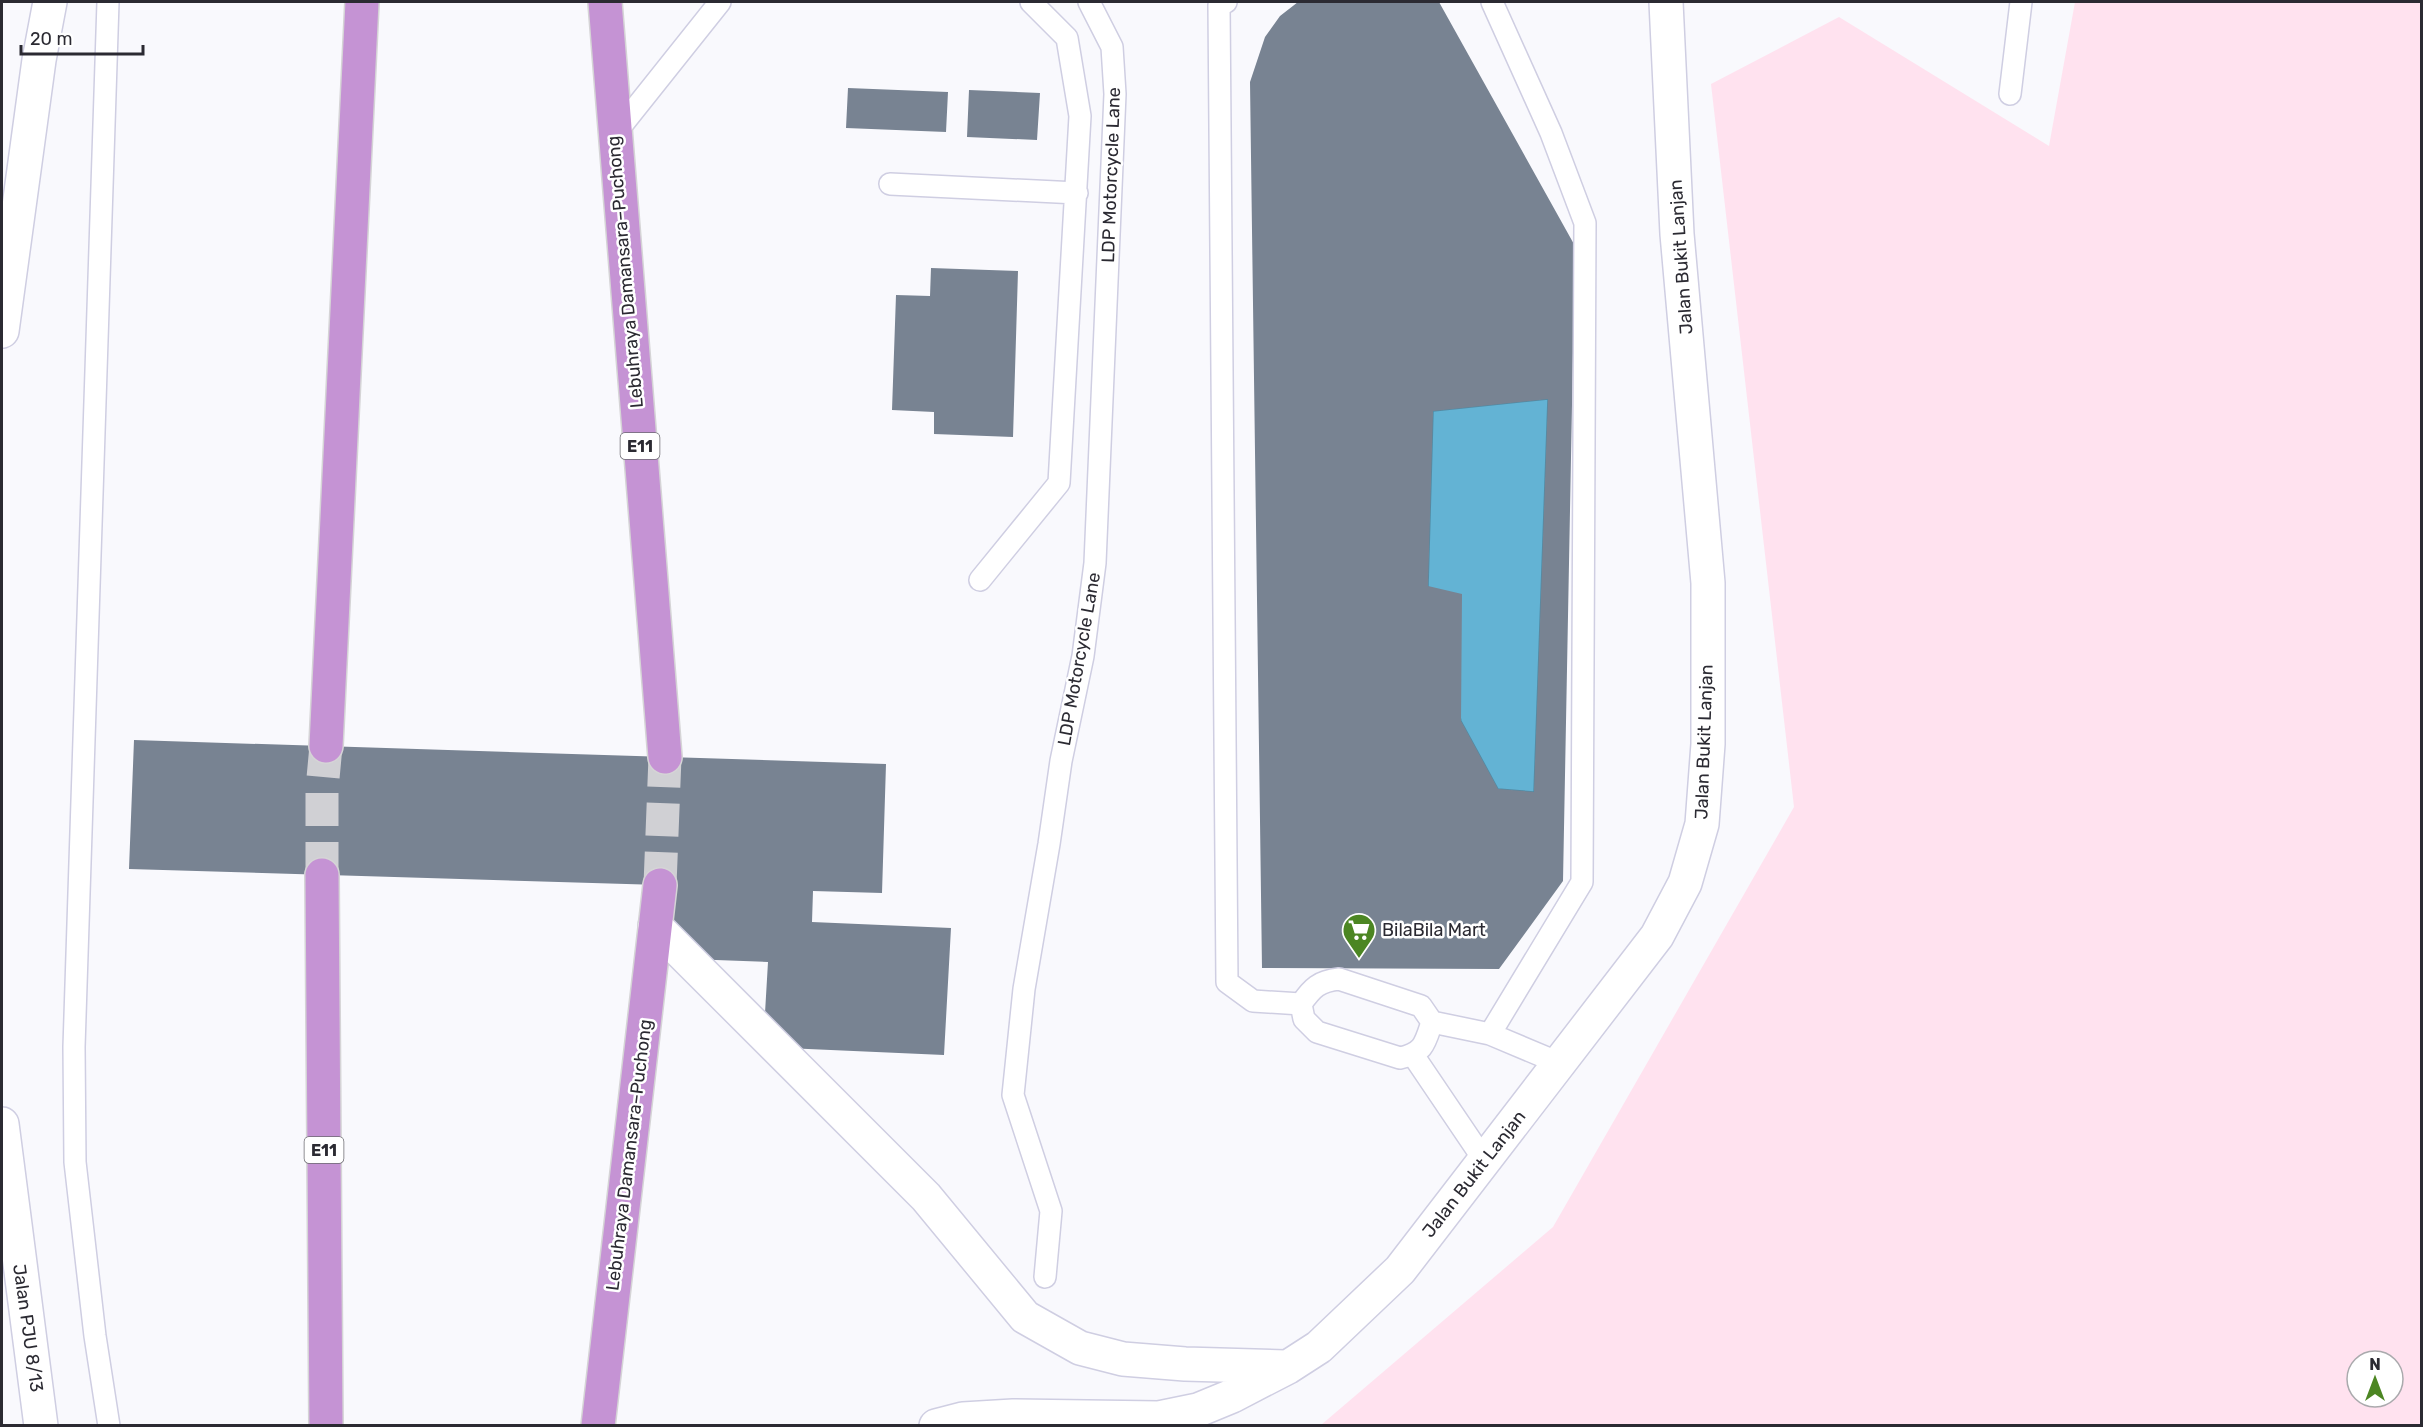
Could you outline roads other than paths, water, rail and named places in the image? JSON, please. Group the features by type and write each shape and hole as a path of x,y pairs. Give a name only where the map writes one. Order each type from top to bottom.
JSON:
{"highway":[{"path":"326,746 362,2"},
{"name":"Lebuhraya Damansara–Puchong","path":"605,2 665,757"},
{"name":"E11","path":"322,875 326,1425"},
{"name":"Lebuhraya Damansara–Puchong","path":"598,1425 660,885"}],"street":[{"path":"2,331 39,60 50,2"},
{"name":"Jalan Bukit Lanjan","path":"936,1425 963,1419 1013,1416 1158,1422 1215,1403 1288,1367 1319,1347 1400,1270 1657,936 1685,883 1702,824 1708,744 1708,583 1677,234 1666,2"},
{"path":"655,926 926,1197 1026,1317 1080,1348 1123,1359 1185,1364 1288,1367"},
{"name":"Jalan PJU 8/13","path":"2,1124 41,1425"}],"lane":[{"path":"108,2 74,1047 75,1162 95,1336 109,1425"},
{"path":"614,135 720,2"},
{"path":"980,580 1059,483 1080,116 1067,38 1030,2"},
{"name":"LDP Motorcycle Lane","path":"1045,1276 1051,1211 1013,1095 1024,989 1061,761 1083,656 1095,563 1115,94 1112,47 1089,2"},
{"path":"1226,2 1219,5 1227,981 1253,1001 1301,1004"},
{"path":"1490,1034 1582,882 1585,235 1585,223 1551,133 1492,2"},
{"path":"2010,94 2021,2"},
{"path":"890,184 1077,193"},
{"path":"1432,1022 1425,1045 1413,1055 1400,1058 1317,1032 1305,1019 1301,1004 1312,988 1324,980 1339,979 1421,1006 1432,1022 1490,1034 1559,1063"},
{"path":"1413,1055 1484,1160"}],"water":[{"path":"1548,399 1534,792 1498,789 1461,721 1428,586 1433,411"}],"tunnel":[{"path":"322,875 322,789 326,746"},
{"path":"660,885 665,757"}],"place":[{"name":"BilaBila Mart","path":"1359,959"}]}
